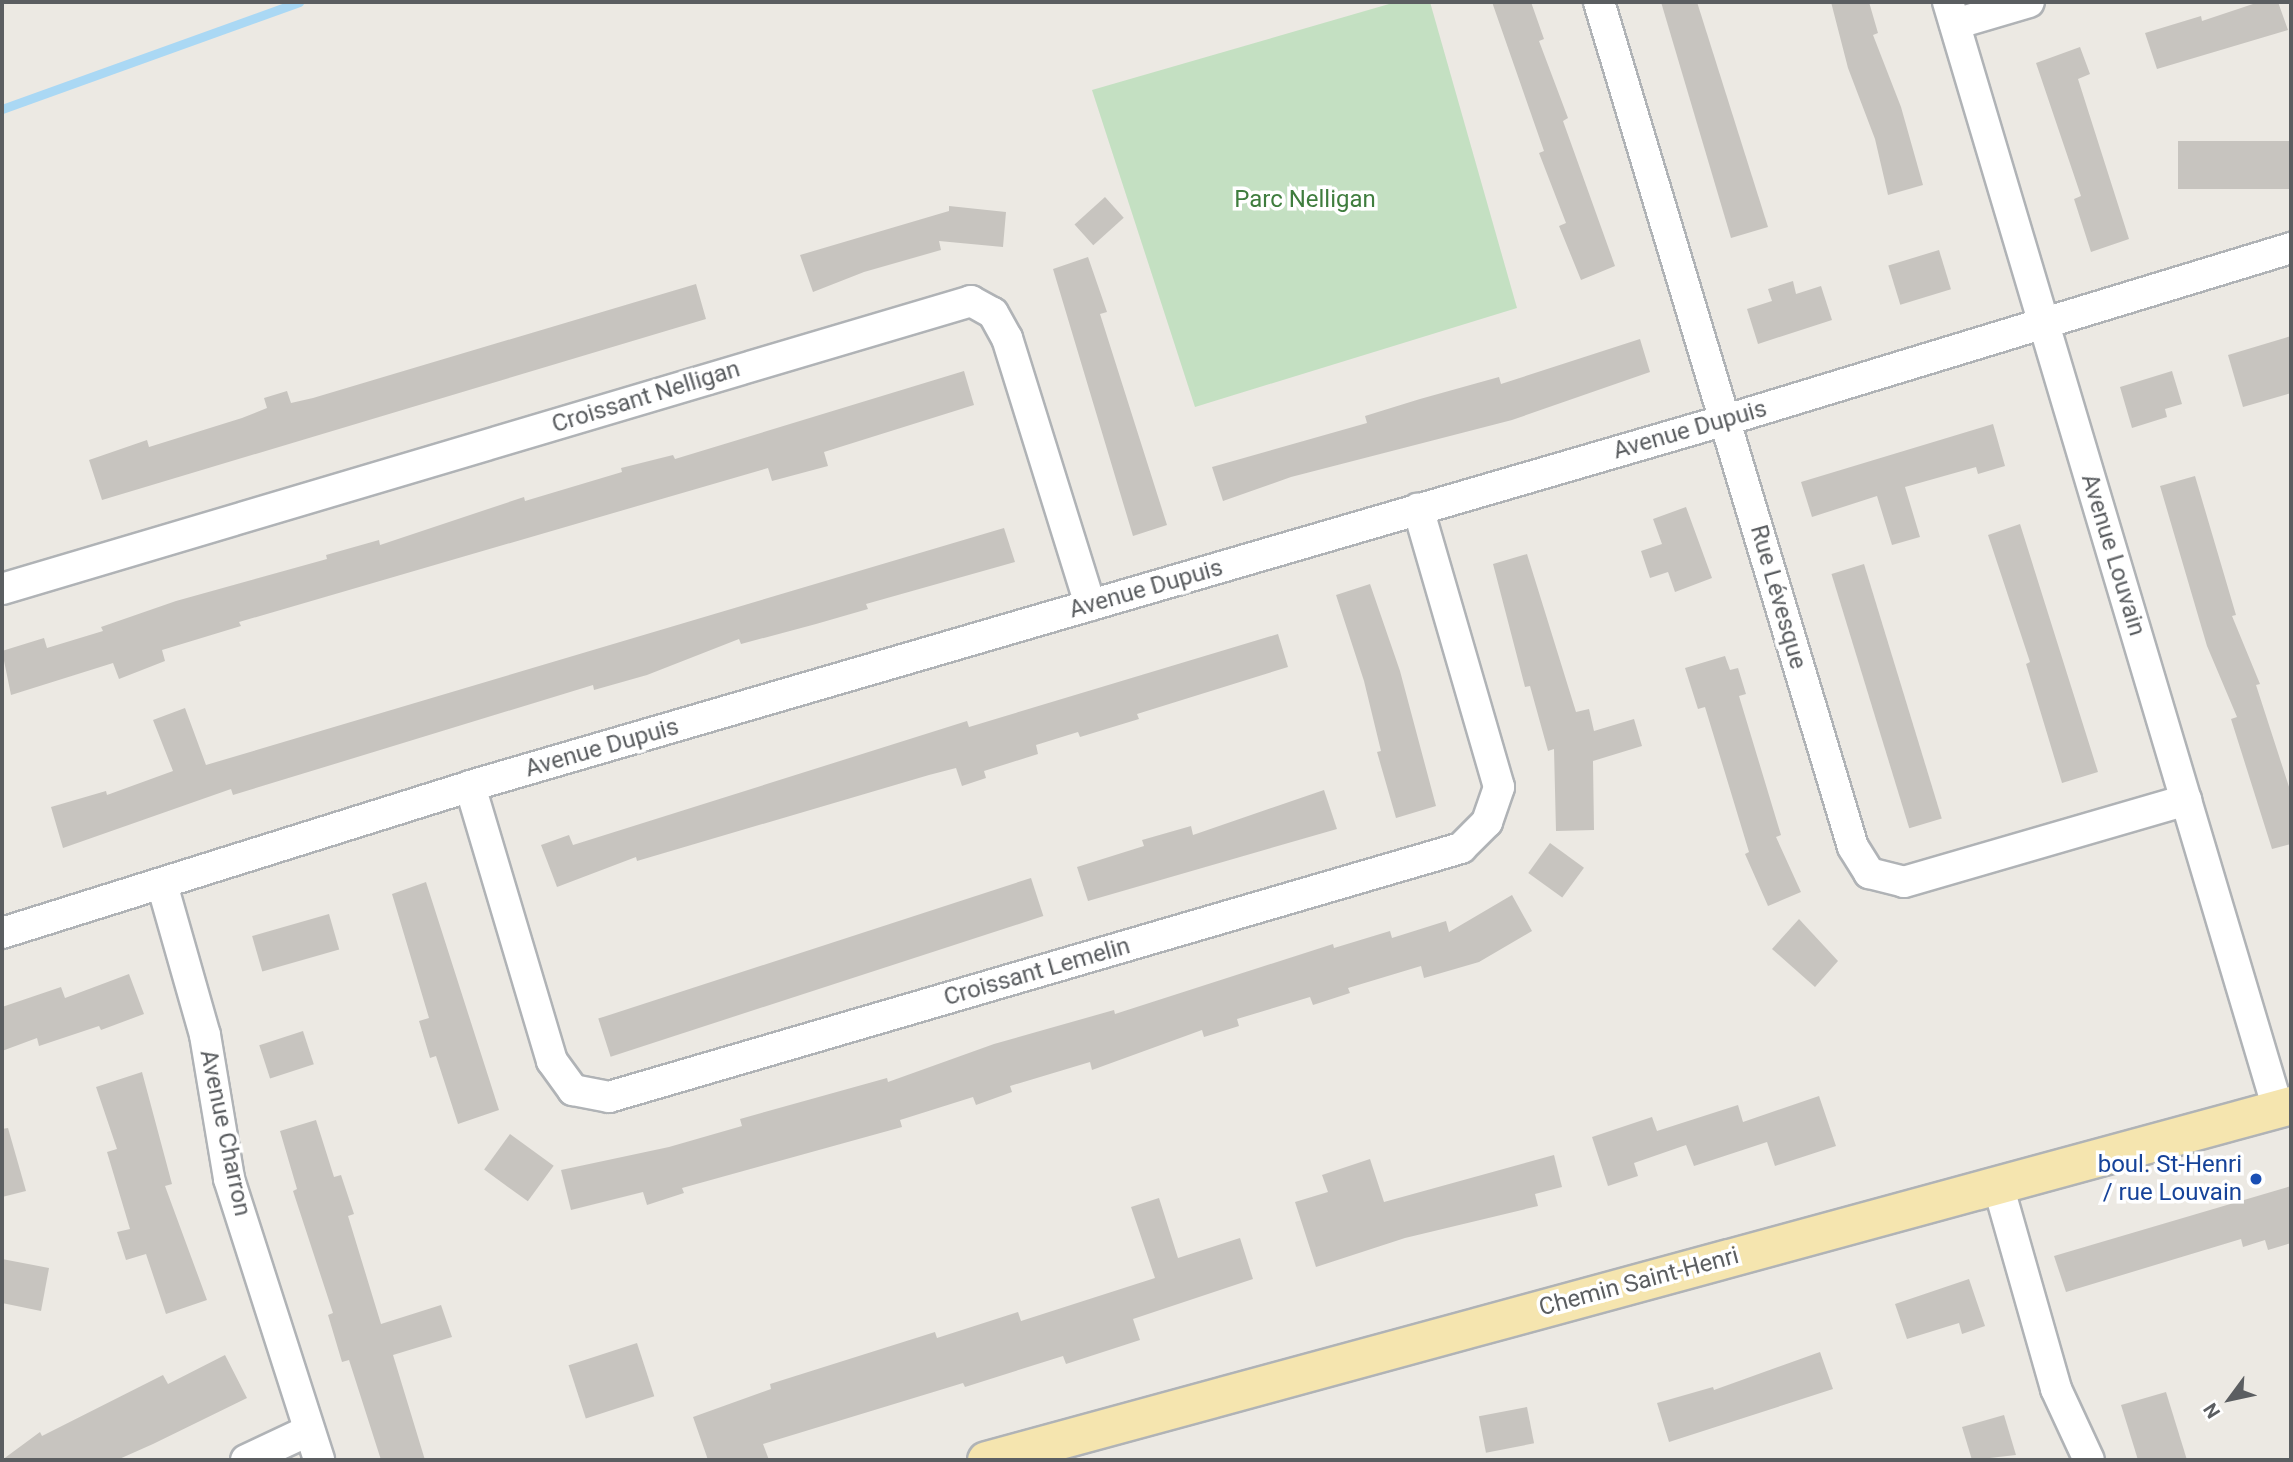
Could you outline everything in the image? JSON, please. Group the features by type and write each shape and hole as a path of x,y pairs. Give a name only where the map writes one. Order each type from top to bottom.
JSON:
{"main road":[{"name":"Chemin Saint-Henri","path":"986,1460 2284,1107"}],"street":[{"name":"Rue Lévesque","path":"1598,2 1853,847 1869,873 1904,882 2186,800"},
{"path":"1951,13 2029,2"},
{"name":"Avenue Louvain","path":"1951,13 2186,800 2284,1107"},
{"name":"Avenue Dupuis","path":"2,933 470,786 1726,420 2291,247"},
{"name":"Croissant Nelligan","path":"2,589 971,300 993,313 1007,338 1090,605"},
{"name":"Croissant Lemelin","path":"470,786 552,1061 573,1090 609,1097 1461,848 1487,822 1499,787 1418,509"},
{"name":"Avenue Charron","path":"162,884 205,1035 229,1179 319,1460"},
{"path":"1998,1185 2056,1389 2089,1460"},
{"path":"246,1460 308,1431"}],"green space":[{"name":"Parc Nelligan","path":"1396,2 1430,2 1517,308 1195,407 1092,90"}],"building":[{"path":"1492,2 1531,2 1544,39 1539,41 1568,118 1563,121 1615,266 1581,280 1559,226 1566,223 1539,153 1544,151"},
{"path":"1661,2 1697,2 1768,227 1731,238"},
{"path":"1831,2 1869,2 1878,33 1873,35 1901,107 1923,185 1888,195 1875,139 1848,68"},
{"path":"2259,2 2278,2 2288,30 2157,69 2145,33 2201,16 2202,21"},
{"path":"2080,47 2090,74 2078,79 2129,239 2091,252 2074,199 2081,196 2036,63"},
{"path":"2178,141 2291,141 2291,189 2178,189"},
{"path":"1105,197 1124,218 1093,245 1075,224"},
{"path":"949,206 1006,212 1003,247 939,241 941,250 864,272 813,292 800,255 949,211"},
{"path":"1939,250 1951,289 1900,305 1888,265"},
{"path":"1088,257 1107,312 1100,314 1167,525 1133,536 1053,269"},
{"path":"1793,281 1796,294 1821,286 1832,320 1758,344 1747,309 1772,301 1768,289"},
{"path":"696,284 706,319 102,500 89,460 147,440 149,447 242,418 267,408 264,398 287,391 291,403 313,398"},
{"path":"2291,336 2291,393 2243,407 2228,355"},
{"path":"1640,339 1650,372 1512,420 1291,477 1223,501 1212,467 1367,423 1365,416 1420,399 1499,377 1501,384"},
{"path":"964,371 974,405 824,452 828,466 772,481 768,468 239,622 241,626 162,650 165,661 119,679 113,663 11,695 2,651 44,638 47,648 103,631 101,627 176,601 327,559 326,555 379,540 380,545 524,497 525,501 622,472 621,468 673,455 675,459"},
{"path":"2172,371 2182,404 2165,409 2167,417 2132,428 2120,387"},
{"path":"1993,424 2005,466 1978,474 1976,467 1905,487 1920,537 1892,545 1877,496 1812,517 1801,482"},
{"path":"2195,476 2236,615 2232,616 2260,684 2256,685 2291,793 2291,844 2272,849 2231,719 2237,717 2207,646 2160,486"},
{"path":"1686,507 1712,578 1675,592 1668,572 1650,578 1641,551 1662,544 1653,519"},
{"path":"2020,524 2098,772 2062,783 2026,664 2030,662 1988,535"},
{"path":"1004,528 1015,562 866,604 868,609 816,624 741,644 739,639 647,675 594,690 593,685 233,795 231,789 63,848 51,807 106,791 107,795 173,771 153,720 185,708 206,765"},
{"path":"1527,554 1576,712 1589,709 1594,731 1634,719 1642,746 1593,761 1594,830 1556,831 1554,749 1548,751 1530,686 1525,687 1493,564"},
{"path":"1864,564 1942,818 1909,828 1831,574"},
{"path":"1370,584 1400,671 1436,806 1396,818 1377,752 1381,751 1364,681 1336,595"},
{"path":"1278,634 1288,667 1137,714 1139,719 1080,737 1078,732 1036,745 1038,754 984,771 986,778 962,786 956,768 637,861 636,857 557,887 541,845 569,835 573,845 967,721 969,727"},
{"path":"1725,656 1730,670 1738,668 1746,694 1739,696 1781,835 1776,837 1801,892 1768,906 1745,854 1749,852 1705,707 1698,709 1685,668"},
{"path":"1324,790 1337,829 1088,901 1077,867 1144,846 1142,840 1191,826 1193,835"},
{"path":"1550,843 1584,868 1562,898 1528,873"},
{"path":"1031,878 1043,916 611,1057 598,1019"},
{"path":"426,882 499,1110 458,1124 436,1056 430,1058 419,1021 429,1018 392,894"},
{"path":"1512,895 1532,931 1479,962 1424,978 1421,966 1348,988 1350,993 1313,1005 1310,997 1237,1019 1239,1026 1204,1037 1202,1030 1092,1070 1090,1062 1010,1086 1012,1092 976,1105 973,1097 900,1120 902,1127 682,1188 684,1193 647,1205 643,1192 571,1210 561,1170 669,1147 742,1126 740,1119 887,1078 888,1082 994,1044 1114,1010 1115,1014 1333,944 1334,948 1390,931 1392,938 1446,921 1449,932"},
{"path":"329,914 339,950 262,972 252,936"},
{"path":"1799,919 1838,961 1815,987 1772,949"},
{"path":"129,974 144,1014 101,1030 99,1026 39,1046 37,1038 2,1051 2,1007 61,987 65,998"},
{"path":"303,1031 314,1064 270,1079 259,1045"},
{"path":"142,1072 172,1184 165,1186 207,1300 166,1314 146,1254 126,1260 117,1232 130,1229 107,1152 117,1149 96,1087"},
{"path":"1819,1096 1836,1146 1775,1166 1767,1142 1694,1166 1686,1145 1634,1163 1638,1176 1608,1186 1592,1137 1652,1117 1657,1131 1738,1105 1743,1122"},
{"path":"316,1120 334,1177 341,1175 354,1214 348,1216 381,1324 441,1305 452,1337 393,1355 425,1460 381,1460 349,1360 342,1362 328,1315 333,1313 293,1191 297,1189 280,1131"},
{"path":"8,1128 26,1191 2,1197 2,1129"},
{"path":"510,1134 554,1166 528,1201 484,1170"},
{"path":"1554,1155 1562,1187 1535,1194 1538,1206 1405,1238 1316,1267 1295,1202 1328,1192 1322,1175 1370,1159 1384,1202"},
{"path":"2291,1186 2291,1243 2268,1250 2265,1240 2243,1247 2241,1239 2066,1292 2054,1256"},
{"path":"1159,1198 1178,1258 1240,1238 1253,1279 1133,1319 1140,1340 1066,1364 1063,1356 965,1387 963,1383 763,1444 769,1460 708,1460 693,1417 771,1389 770,1384 935,1332 937,1338 1018,1312 1021,1321 1155,1278 1131,1207"},
{"path":"2,1259 49,1268 41,1311 2,1303"},
{"path":"1969,1279 1985,1326 1962,1334 1959,1323 1907,1339 1895,1304"},
{"path":"637,1343 654,1396 586,1419 569,1365"},
{"path":"1820,1352 1833,1389 1669,1442 1657,1403 1713,1387 1714,1390"},
{"path":"225,1355 247,1398 153,1444 117,1460 2,1460 40,1432 42,1436 163,1375 168,1384"},
{"path":"2166,1392 2187,1460 2138,1460 2121,1405"},
{"path":"1527,1407 1534,1443 1486,1453 1479,1416"},
{"path":"2004,1415 2016,1455 1972,1460 1962,1427"}],"waterway":[{"path":"2,109 299,2"}],"place":[{"name":"boul. St-Henri / rue Louvain","path":"2256,1179"}]}
